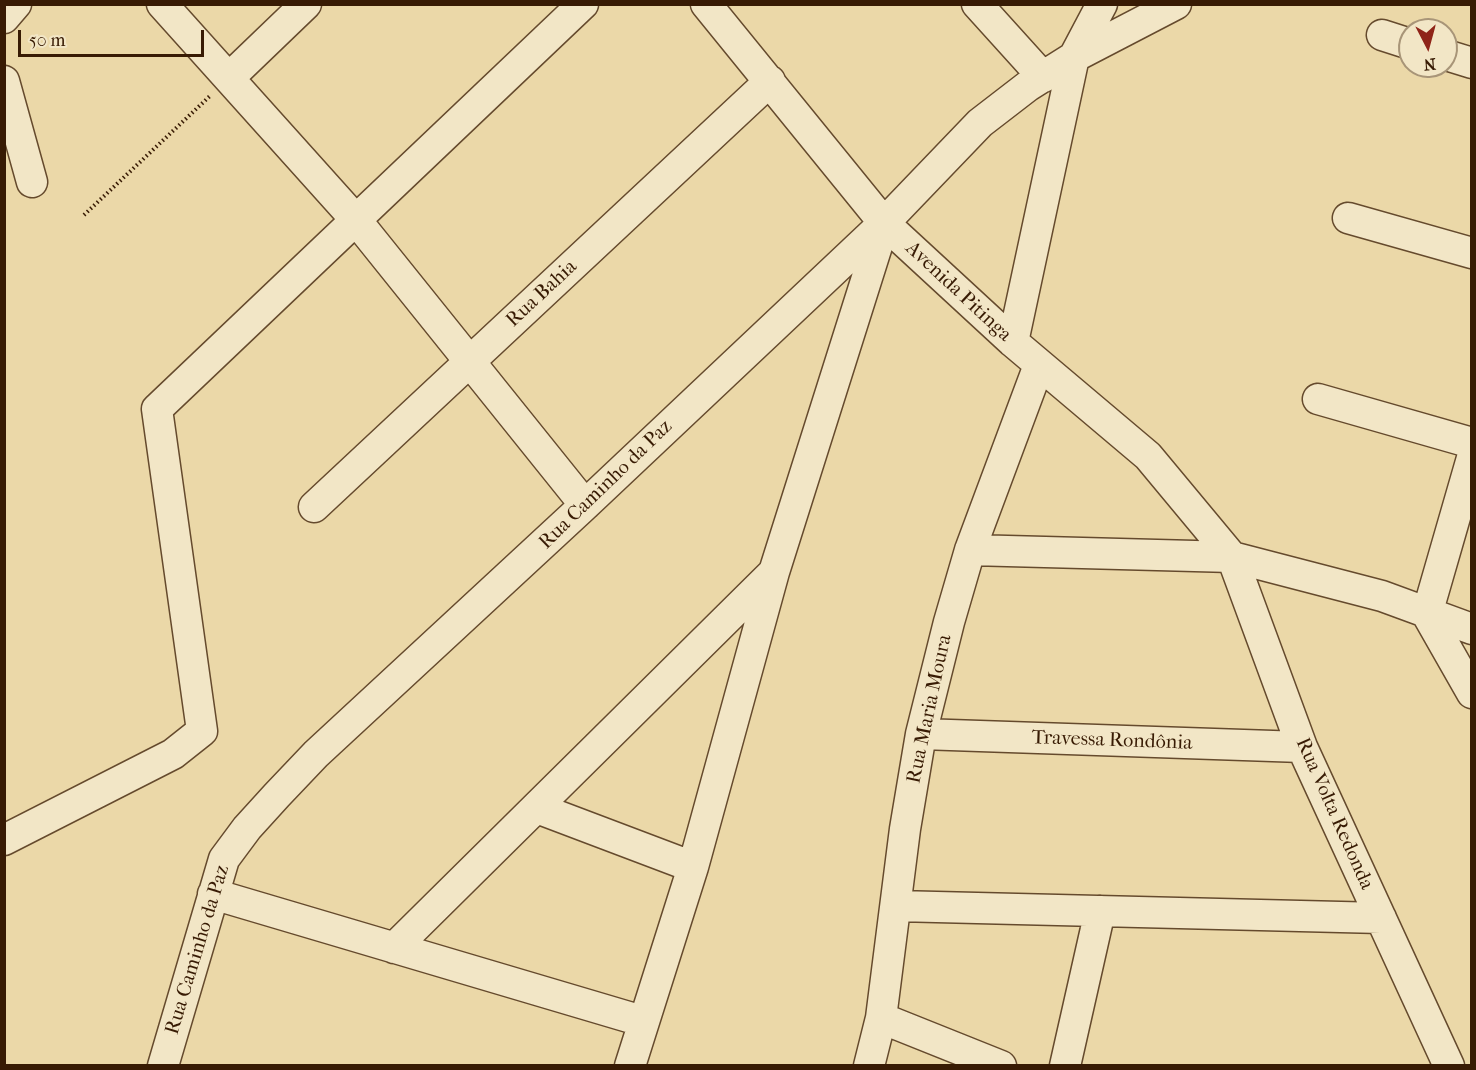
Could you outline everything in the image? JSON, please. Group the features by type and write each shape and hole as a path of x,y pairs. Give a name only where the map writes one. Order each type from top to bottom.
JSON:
{"street":[{"path":"4,18 16,4"},
{"path":"162,4 356,220 585,506"},
{"path":"229,78 306,4"},
{"path":"4,840 173,754 202,731 157,409 583,4"},
{"name":"Avenida Pitinga","path":"706,4 884,223 1039,365 1148,456 1232,557"},
{"path":"977,4 1042,77"},
{"path":"1013,342 1074,57 1102,4"},
{"name":"Rua Caminho da Paz","path":"163,1065 224,859 247,828 316,754 585,506 884,223 980,123 1042,77 1074,57 1176,4"},
{"path":"4,81 32,182"},
{"name":"Rua Bahia","path":"314,507 770,81"},
{"path":"1348,218 1472,253"},
{"path":"630,1065 642,1021 656,986 693,867 774,572 884,223"},
{"name":"Rua Maria Moura","path":"869,1065 881,1018 921,734 970,550 1039,365"},
{"path":"1318,399 1472,443"},
{"path":"1472,458 1427,614 1472,693"},
{"path":"970,550 1232,557 1382,596 1472,629"},
{"name":"Rua Volta Redonda","path":"1232,557 1302,747 1449,1065"},
{"path":"394,948 774,572"},
{"name":"Travessa Rondônia","path":"921,734 1302,747"},
{"path":"537,808 693,867"},
{"path":"213,894 642,1021"},
{"path":"896,906 1381,918"},
{"path":"1065,1065 1100,911"},
{"path":"881,1018 1001,1065"}],"path":[{"path":"84,215 229,78"}]}
